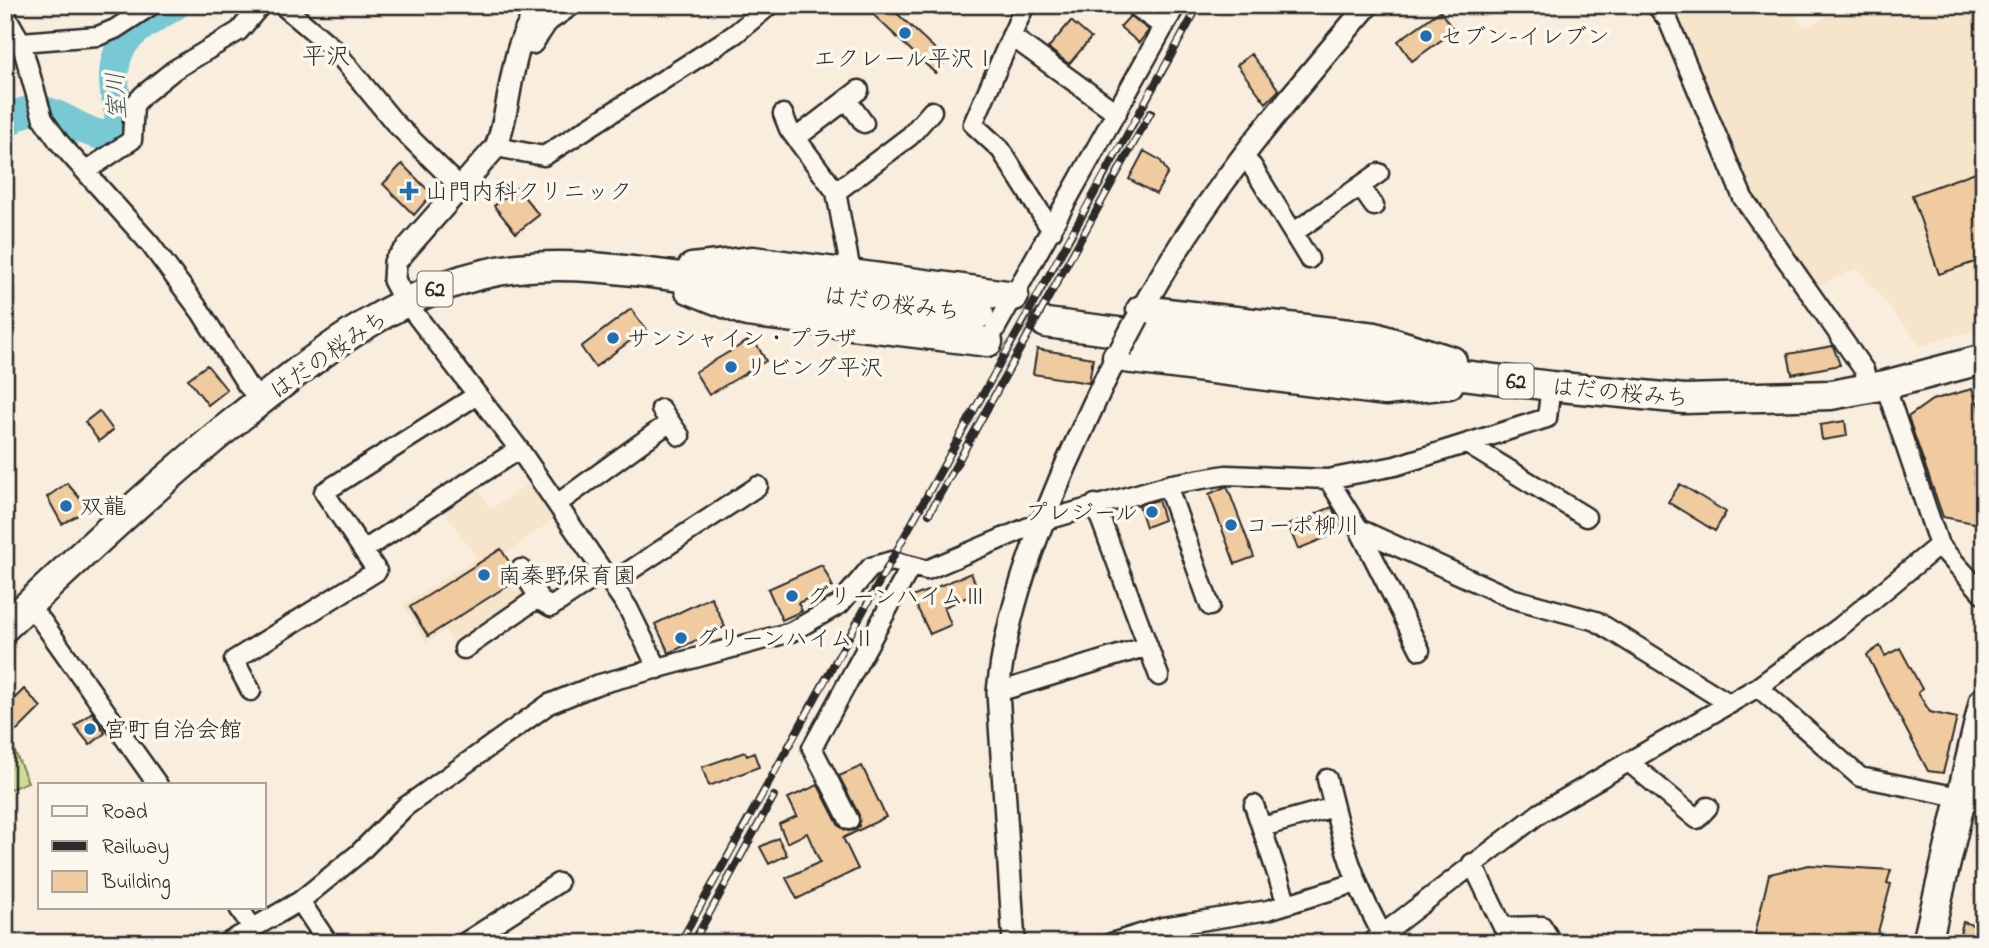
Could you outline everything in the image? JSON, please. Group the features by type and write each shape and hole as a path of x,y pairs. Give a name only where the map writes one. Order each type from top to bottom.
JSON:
{"main road":[{"path":"662,275 753,261 851,272 1014,296"},
{"name":"はだの桜みち","path":"5,628 169,474 261,400 353,331 405,301 471,277 519,268 562,267 662,275 979,314"},
{"path":"662,275 747,312 988,342"},
{"path":"1118,354 1385,391 1459,383 1470,376 1457,363 1375,337 1139,314"},
{"name":"はだの桜みち","path":"1046,323 1551,386 1684,399 1831,394 1877,387 1984,359"},
{"path":"1927,943 1973,799 1984,701"}],"street":[{"path":"21,42 98,36 115,29 152,5"},
{"path":"86,171 132,140 134,105 143,95 174,70 239,31 261,5"},
{"path":"282,5 334,49 394,122 460,187"},
{"path":"570,5 538,11 527,52 510,93 505,126 496,147 395,262 394,280 405,301 519,449 607,577 628,608 658,669"},
{"path":"496,147 544,156 735,34 770,5"},
{"path":"1025,5 973,124 1001,150 1052,231"},
{"path":"1134,5 1164,27"},
{"path":"988,342 1176,5"},
{"path":"1014,943 998,692 1010,614 1042,521 1118,354 1139,314 1210,200 1242,156 1368,5"},
{"path":"1656,5 1668,20 1743,198 1877,387 1939,545 1984,595"},
{"path":"5,14 21,42 43,119 149,244 201,312 247,385 261,400"},
{"path":"1012,36 1117,113"},
{"path":"796,138 853,95 864,123"},
{"path":"836,192 910,136 932,111"},
{"path":"783,114 796,138 836,192 851,272"},
{"path":"1242,156 1252,166 1309,259"},
{"path":"1293,233 1379,173"},
{"path":"1360,186 1374,206"},
{"path":"227,943 251,926 300,901 358,854 405,807 540,710 596,685 791,632 840,604 871,567 892,561 927,570 1042,521 1167,485 1226,475 1328,479 1395,466 1547,418 1551,386"},
{"path":"251,691 234,660 377,571 324,492 477,395"},
{"path":"556,504 613,455 670,422"},
{"path":"1467,444 1586,517"},
{"path":"364,550 519,449"},
{"path":"1328,479 1359,528 1420,650"},
{"path":"1167,485 1210,606"},
{"path":"521,569 539,597 551,607 607,577 694,538 758,486"},
{"path":"1095,504 1159,676"},
{"path":"1359,528 1511,598 1596,621 1730,704"},
{"path":"1327,779 1356,883 1380,939 1472,863 1540,813 1758,687 1840,626 1939,545"},
{"path":"849,820 813,748 911,566"},
{"path":"475,647 539,597"},
{"path":"28,606 41,620 157,783"},
{"path":"998,692 1148,646"},
{"path":"1758,687 1860,777 1973,799"},
{"path":"1630,763 1702,819"},
{"path":"1254,806 1287,904"},
{"path":"1262,827 1334,807"},
{"path":"1472,863 1503,926 1542,926 1552,943"},
{"path":"464,943 510,905 558,883"},
{"path":"1111,943 1163,928 1231,919 1356,883"},
{"path":"300,901 328,943"},
{"path":"240,909 251,926"}],"shaded area":[{"path":"1665,5 1791,5 1803,26 1810,27 1840,6 1845,11 1852,5 1984,5 1984,327 1921,346 1857,268 1814,288 1759,213 1740,161 1730,154 1681,24"},
{"name":"南秦野保育園","path":"533,481 554,512 553,520 505,554 529,592 529,599 456,646 445,630 426,643 403,604 476,558 442,507 475,485 491,509"}],"green space":[{"path":"11,743 28,782 5,791 5,745"}],"building":[{"name":"エクレール平沢Ⅰ","path":"863,5 888,5 947,60 935,73"},
{"name":"セブン-イレブン","path":"1440,11 1454,31 1412,61 1398,41"},
{"path":"1130,16 1149,30 1139,43 1120,27"},
{"path":"1071,21 1091,38 1069,64 1048,48"},
{"path":"1251,54 1279,90 1266,103 1237,65"},
{"path":"1144,151 1160,160 1168,173 1156,194 1129,179"},
{"name":"山門内科クリニック","path":"402,164 432,194 414,215 383,184"},
{"path":"1984,169 1984,259 1939,274 1912,195"},
{"path":"517,188 539,215 516,233 494,206"},
{"name":"サンシャイン・プラザ","path":"631,309 646,329 595,367 581,347"},
{"name":"リビング平沢","path":"753,338 766,361 709,395 695,372"},
{"path":"1833,346 1840,365 1792,374 1788,354"},
{"path":"1037,349 1093,358 1089,383 1033,374"},
{"path":"207,365 227,390 208,405 188,379"},
{"path":"1972,389 1984,421 1984,525 1943,517 1908,417 1932,400"},
{"path":"99,411 113,430 99,441 85,422"},
{"path":"1845,421 1847,436 1822,440 1820,425"},
{"name":"双龍","path":"67,483 89,509 62,524 47,497"},
{"path":"1680,484 1726,512 1715,531 1668,502"},
{"name":"コーポ柳川","path":"1227,486 1254,557 1235,564 1209,494"},
{"name":"プレジール","path":"1158,500 1164,520 1146,527 1139,505"},
{"path":"1332,507 1342,531 1298,549 1288,525"},
{"path":"501,549 511,565 507,569 515,581 428,636 410,607"},
{"name":"グリーンハイムⅢ","path":"822,565 833,587 798,603 802,611 782,620 768,589"},
{"path":"971,573 979,592 944,607 951,625 930,634 912,597"},
{"name":"グリーンハイムⅡ","path":"711,597 725,627 669,653 655,624"},
{"path":"1880,646 1885,656 1900,648 1922,689 1918,693 1930,712 1957,718 1943,773 1928,771 1867,655"},
{"path":"24,689 41,707 18,730 5,732 5,708"},
{"name":"宮町自治会館","path":"92,712 105,733 90,745 75,726"},
{"path":"745,752 747,756 754,753 759,767 709,786 702,767"},
{"path":"862,766 886,817 843,838 858,869 797,899 786,878 820,862 807,833 787,843 779,824 797,816 788,798 818,785 839,826 848,831 854,830 859,826 859,815 839,776"},
{"path":"778,838 787,855 769,864 760,847"},
{"path":"1809,865 1891,870 1887,883 1891,884 1875,943 1753,943 1769,874"},
{"path":"1963,922 1984,928 1984,943 1958,943"}],"waterway":[{"name":"室川","path":"5,125 20,114 34,110 61,117 88,131 117,135 119,119 114,74 121,48 137,30 175,5"}],"tunnel":[{"path":"979,314 1046,323"}],"railway":[{"path":"680,943 1199,5"},
{"path":"929,514 1151,112"},
{"path":"693,943 774,796"}],"place":[{"name":"エクレール平沢Ⅰ","path":"905,33"},
{"name":"セブン-イレブン","path":"1426,36"},
{"name":"山門内科クリニック","path":"409,191"},
{"name":"サンシャイン・プラザ","path":"613,338"},
{"name":"リビング平沢","path":"731,367"},
{"name":"双龍","path":"66,506"},
{"name":"プレジール","path":"1152,512"},
{"name":"コーポ柳川","path":"1231,525"},
{"name":"南秦野保育園","path":"484,575"},
{"name":"グリーンハイムⅢ","path":"792,596"},
{"name":"グリーンハイムⅡ","path":"681,638"},
{"name":"宮町自治会館","path":"90,729"}],"district":[{"name":"平沢","path":"326,56"}]}
